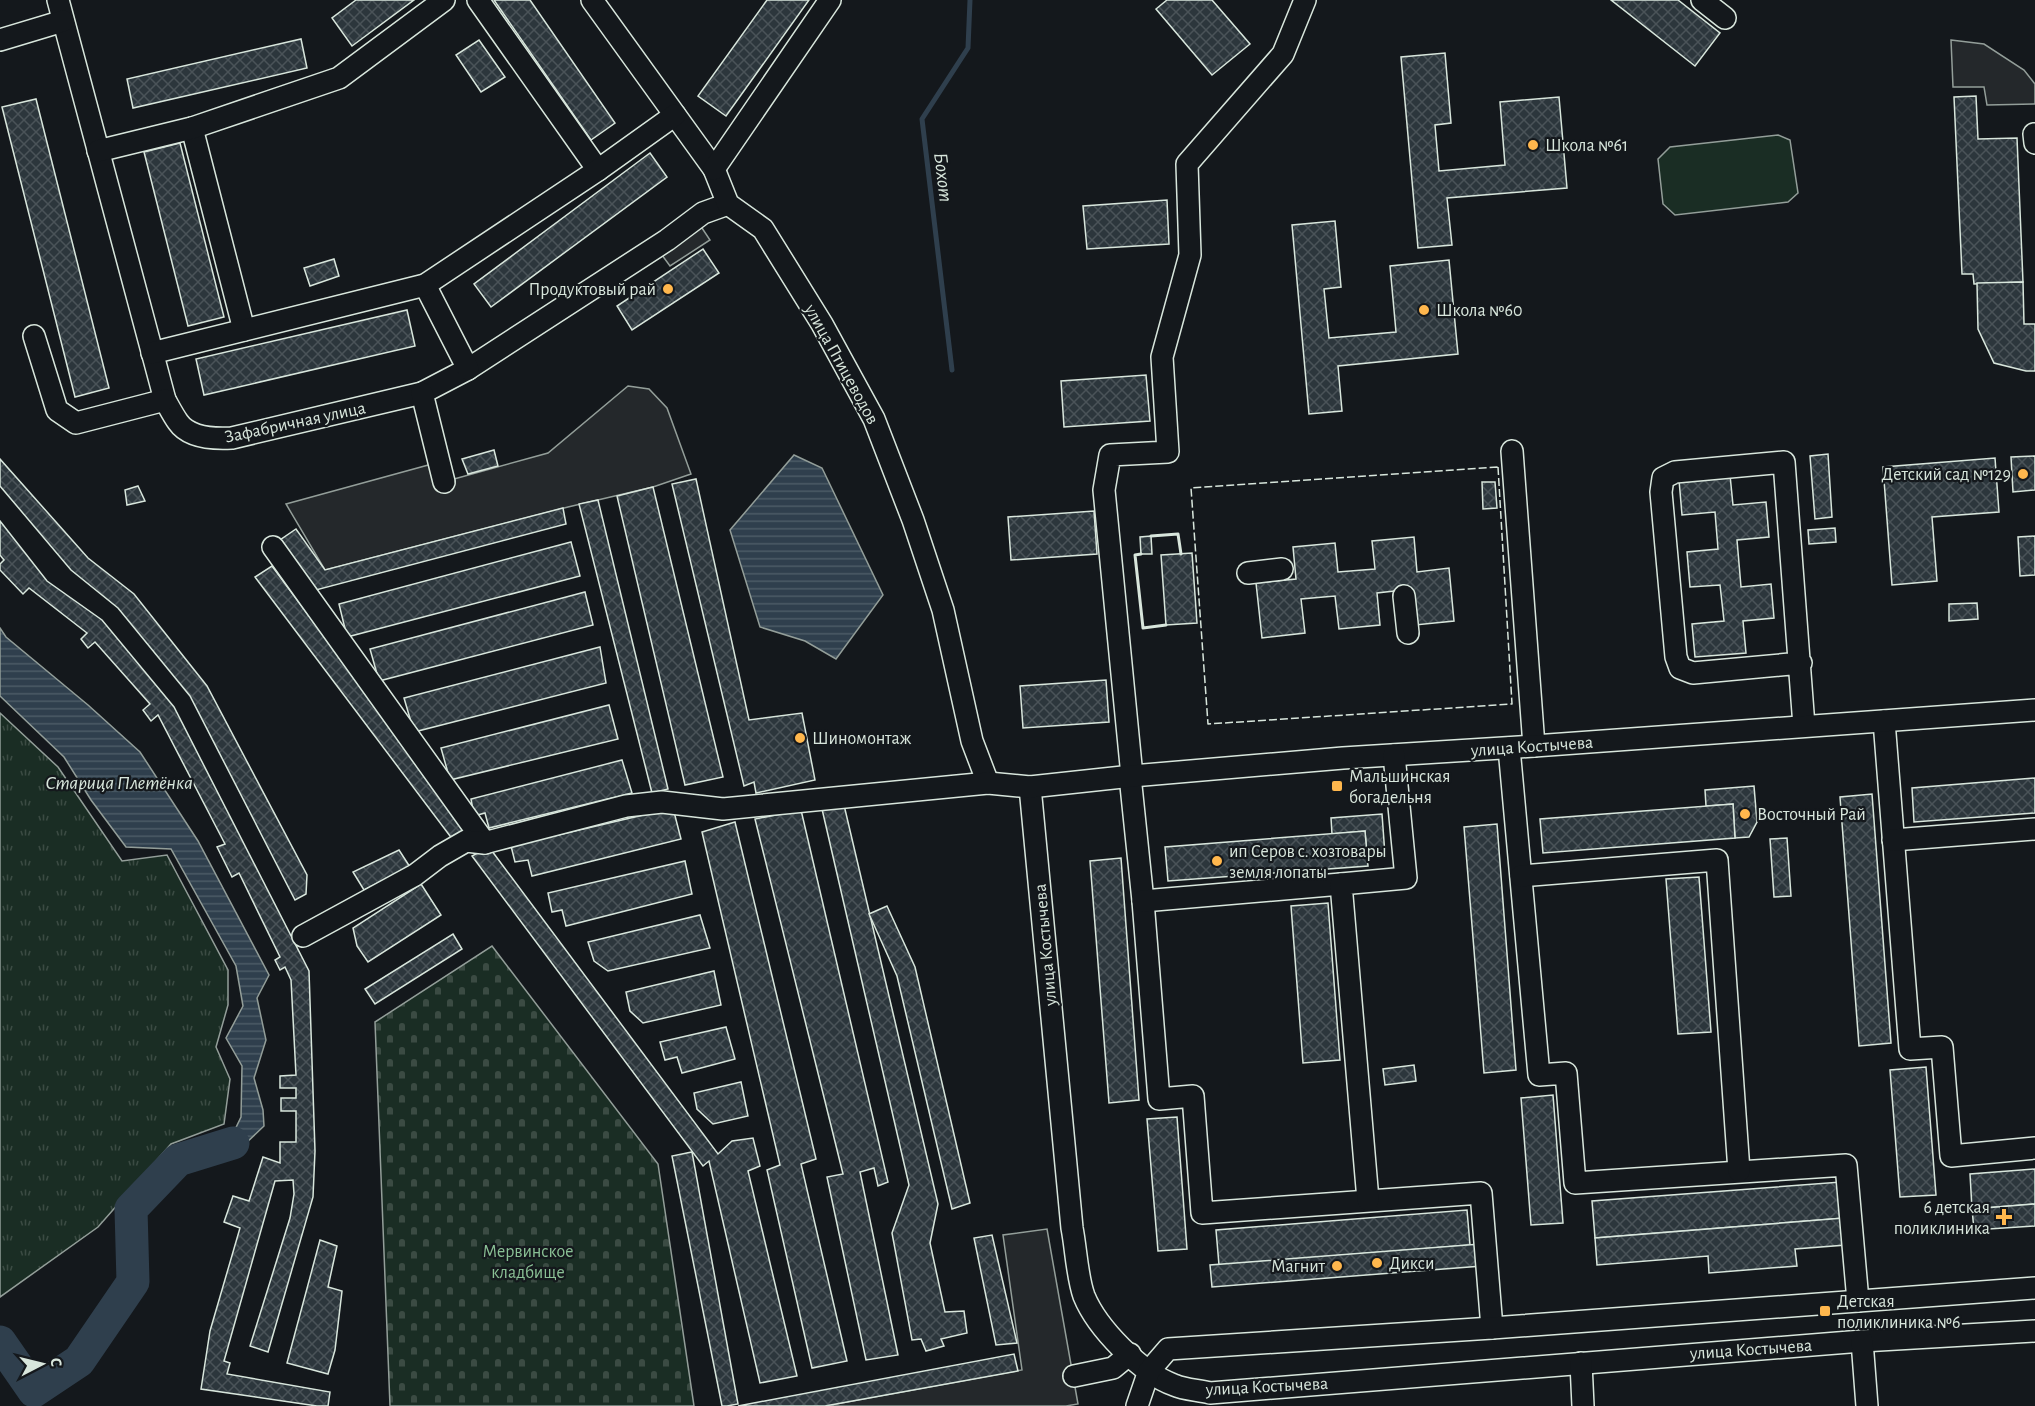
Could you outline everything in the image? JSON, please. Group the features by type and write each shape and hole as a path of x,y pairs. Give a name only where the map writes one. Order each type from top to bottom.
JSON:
{"street":[{"name":"Зафабричная улица","path":"58,0 165,400 178,424 187,430 212,439 232,438 422,393 468,369 667,240 703,213 728,204"},
{"path":"98,151 192,128 339,78 444,0"},
{"path":"478,0 598,170"},
{"path":"592,0 714,169 728,204"},
{"path":"714,169 830,0"},
{"path":"1305,0 1282,54 1187,164 1190,255 1162,357 1168,452 1110,455 1104,490 1143,901 1159,1099 1193,1096 1202,1213 1481,1193 1492,1328"},
{"path":"1702,0 1725,18"},
{"path":"0,40 63,21"},
{"path":"152,353 425,285 598,170 675,115"},
{"path":"192,128 244,330"},
{"path":"2034,134 2035,143"},
{"name":"улица Птицеводов","path":"728,204 763,229 822,324 874,419 913,520 943,610 972,741 988,783"},
{"path":"425,285 468,369"},
{"path":"34,336 57,410 76,423 165,400"},
{"path":"422,393 444,482"},
{"path":"1512,452 1534,746"},
{"path":"1801,663 1694,673 1680,668 1676,657 1661,492 1664,478 1675,472 1784,462 1801,663 1804,726"},
{"path":"273,547 485,843"},
{"path":"1248,573 1282,569"},
{"path":"1404,596 1408,633"},
{"name":"улица Костычева","path":"303,936 415,875 440,856 466,841 485,843 626,806 662,802 723,809 988,783 1030,787 1131,776 1394,755 2035,710"},
{"path":"1884,721 1910,1049 1942,1047 1951,1156 2035,1148"},
{"path":"1509,748 1539,1075 1566,1073 1575,1183 1846,1165 1858,1301"},
{"path":"1143,901 1406,879 1394,755"},
{"name":"улица Костычева","path":"1030,787 1072,1228 1083,1294 1095,1318 1110,1337 1149,1371 1174,1385 1210,1393 1862,1341 2035,1331"},
{"path":"1893,840 2035,828"},
{"path":"1521,876 1717,860 1739,1171"},
{"path":"1341,884 1368,1200"},
{"path":"1137,1406 1149,1371 1168,1349 2035,1288"},
{"path":"1862,1341 1867,1406"},
{"path":"1074,1376 1113,1368 1130,1354"},
{"path":"1581,1363 1583,1406"}],"green space":[{"path":"1778,135 1790,140 1798,193 1788,202 1675,215 1663,204 1658,159 1670,147"},
{"path":"0,713 58,767 122,861 167,855 228,970 228,1005 216,1047 230,1079 224,1124 171,1144 98,1227 0,1297"},
{"name":"Мервинское кладбище","path":"492,946 658,1164 694,1406 390,1406 375,1022"}],"shaded area":[{"path":"1951,40 1984,44 2024,70 2035,84 2035,104 1987,105 1984,87 1953,87"},
{"path":"700,225 710,240 670,266 659,251"},
{"path":"628,386 649,389 667,408 691,474 653,487 325,570 286,504 432,464 436,484 548,453"},
{"path":"1047,1229 1078,1404 1066,1406 825,1406 1022,1370 1003,1235"}],"water":[{"path":"794,455 822,468 883,595 836,659 805,641 760,627 730,530"},
{"name":"Старица Плетёнка","path":"0,628 6,637 88,705 140,752 198,841 269,975 257,998 266,1040 254,1078 263,1110 264,1126 244,1145 229,1142 241,1117 242,1066 226,1038 243,1006 236,966 171,849 126,847 91,800 64,757 0,696"}],"building":[{"path":"356,0 414,0 352,46 332,18"},
{"path":"494,0 530,0 615,123 591,140"},
{"path":"767,0 809,0 726,116 698,96"},
{"path":"1167,0 1212,0 1250,44 1212,75 1156,9"},
{"path":"1611,0 1678,0 1720,33 1695,66"},
{"path":"301,39 307,68 133,108 127,79"},
{"path":"479,40 505,77 481,92 456,55"},
{"name":"Школа №61","path":"1445,53 1451,123 1435,125 1439,171 1505,165 1500,102 1559,97 1567,188 1447,198 1452,245 1418,248 1401,57"},
{"path":"1976,96 1978,139 2017,138 2023,282 1974,284 1973,274 1962,274 1954,97"},
{"path":"36,99 109,388 75,397 2,107"},
{"path":"180,143 224,317 188,326 144,152"},
{"path":"650,153 667,177 491,307 474,284"},
{"path":"1167,200 1169,244 1087,249 1083,206"},
{"name":"Школа №60","path":"1335,221 1341,287 1324,289 1329,338 1396,332 1390,266 1449,260 1458,354 1338,366 1342,411 1309,414 1292,225"},
{"name":"Продуктовый рай","path":"703,249 719,273 632,330 617,306"},
{"path":"334,259 339,276 310,286 304,268"},
{"path":"2023,282 2024,324 2035,324 2035,371 1994,363 1978,329 1977,283"},
{"path":"407,310 415,346 204,395 196,359"},
{"path":"1146,375 1150,421 1064,427 1061,381"},
{"path":"494,450 498,466 468,474 462,459"},
{"path":"1828,454 1832,517 1815,519 1810,456"},
{"name":"Детский сад №129","path":"2035,456 2035,490 2013,492 2011,457"},
{"path":"1995,458 1999,512 1932,517 1937,581 1892,585 1883,467"},
{"path":"0,459 88,558 134,594 207,686 307,875 306,894 295,900 190,696 118,608 71,570 0,486"},
{"path":"1730,475 1733,505 1766,502 1769,537 1737,540 1741,587 1771,584 1774,618 1743,621 1746,653 1695,657 1692,624 1724,621 1720,585 1690,587 1687,552 1718,549 1715,512 1682,515 1679,480"},
{"path":"696,479 749,720 802,713 815,780 756,793 754,782 744,786 672,484"},
{"path":"1482,482 1495,482 1497,508 1483,509"},
{"path":"138,486 145,501 127,505 125,490"},
{"path":"653,487 723,777 685,785 617,496"},
{"path":"598,500 668,789 652,793 579,504"},
{"path":"563,508 566,524 316,590 280,540 296,529 325,570"},
{"path":"1094,511 1097,554 1011,560 1008,517"},
{"path":"0,521 47,581 102,620 174,707 309,971 315,1151 313,1197 268,1352 250,1346 290,1218 294,1194 293,1180 275,1181 224,1361 230,1363 227,1374 330,1392 328,1406 201,1389 210,1331 240,1228 224,1222 233,1196 249,1201 263,1157 280,1163 280,1142 296,1142 296,1111 281,1111 281,1098 296,1098 296,1088 280,1088 280,1076 296,1075 291,980 285,967 280,970 275,960 280,957 239,873 232,877 217,847 225,844 158,715 151,721 143,710 150,704 95,642 88,648 81,639 87,633 29,588 23,594 0,570 0,564 4,560 0,555"},
{"path":"1835,528 1836,542 1809,544 1808,530"},
{"path":"1151,536 1152,554 1141,554 1140,537"},
{"name":"Детский сад №129","path":"2035,536 2035,575 2020,576 2018,537"},
{"path":"1414,537 1417,572 1449,568 1454,621 1415,625 1412,589 1377,593 1380,625 1339,629 1335,596 1301,599 1305,633 1262,638 1256,583 1296,579 1293,547 1335,543 1338,572 1375,569 1372,541"},
{"path":"571,542 580,576 347,637 339,604"},
{"path":"1192,553 1197,623 1166,625 1161,555"},
{"path":"272,566 468,830 453,840 255,577"},
{"path":"585,592 593,625 379,681 370,649"},
{"path":"1977,603 1978,619 1949,621 1949,604"},
{"path":"600,647 606,683 414,732 404,698"},
{"path":"1106,680 1109,722 1023,728 1020,686"},
{"path":"609,705 618,739 450,780 441,748"},
{"path":"622,760 632,793 489,828 485,813 474,816 471,799"},
{"path":"2035,778 2035,813 1914,822 1912,788"},
{"name":"Восточный Рай","path":"1754,786 1757,822 1749,837 1735,838 1733,804 1706,806 1705,790"},
{"path":"1872,794 1891,1043 1859,1046 1840,797"},
{"path":"1733,804 1735,838 1543,853 1540,819"},
{"path":"844,805 938,1204 930,1243 945,1312 964,1311 967,1333 941,1339 944,1346 926,1351 921,1339 912,1340 892,1233 909,1185 822,809"},
{"path":"673,808 681,839 532,876 528,860 515,862 511,846"},
{"path":"801,810 888,1182 878,1186 874,1168 860,1172 898,1355 866,1360 827,1177 843,1174 755,819"},
{"path":"1382,814 1385,855 1367,857 1365,831 1332,834 1331,818"},
{"path":"735,822 816,1159 801,1164 847,1361 812,1368 767,1170 780,1165 702,832"},
{"path":"1497,824 1516,1070 1484,1073 1464,827"},
{"path":"1365,831 1368,866 1168,881 1165,847"},
{"path":"1787,838 1791,896 1774,897 1770,839"},
{"path":"489,847 718,1154 732,1141 753,1138 760,1166 748,1171 797,1376 760,1383 709,1161 703,1166 472,856"},
{"path":"399,850 410,867 364,890 353,872"},
{"path":"1121,858 1139,1100 1109,1103 1090,861"},
{"path":"685,861 692,894 566,926 562,910 552,912 548,893"},
{"path":"1699,877 1711,1032 1678,1034 1666,879"},
{"path":"421,884 441,915 368,962 357,946 353,928"},
{"path":"1328,903 1340,1060 1303,1063 1291,906"},
{"path":"887,906 915,967 970,1203 952,1209 897,976 869,914"},
{"path":"700,915 710,948 608,971 594,961 588,942"},
{"path":"453,934 462,949 375,1004 365,989"},
{"path":"714,971 721,1005 643,1023 630,1011 626,992"},
{"path":"726,1027 735,1059 682,1073 677,1057 665,1060 660,1042"},
{"path":"1414,1065 1416,1081 1385,1085 1383,1069"},
{"path":"1926,1067 1936,1195 1900,1197 1890,1070"},
{"path":"741,1082 748,1116 713,1124 697,1109 694,1093"},
{"path":"1553,1095 1563,1223 1531,1225 1521,1098"},
{"path":"1177,1117 1187,1249 1158,1251 1147,1119"},
{"path":"692,1152 738,1404 727,1406 722,1406 672,1156"},
{"path":"2035,1169 2035,1204 1972,1209 1970,1174"},
{"path":"1841,1182 1844,1218 1595,1238 1592,1201"},
{"name":"6 детская поликлиника","path":"2035,1204 2035,1226 1974,1230 1972,1209"},
{"path":"1467,1210 1470,1245 1219,1265 1216,1230"},
{"path":"1844,1218 1846,1245 1795,1249 1797,1266 1709,1273 1708,1256 1597,1265 1595,1238"},
{"path":"992,1235 1017,1343 996,1345 974,1238"},
{"path":"320,1240 337,1246 328,1287 342,1291 335,1350 328,1374 287,1363"},
{"path":"1480,1244 1482,1266 1212,1287 1210,1265"},
{"path":"1014,1354 1018,1371 825,1406 738,1406"}],"waterway":[{"name":"Бохот","path":"952,370 922,119 968,48 970,0"},
{"name":"Старица Плетёнка","path":"0,1342 34,1391 79,1361 133,1282 131,1209 178,1160 233,1143"}],"fence":[{"path":"1498,467 1512,704 1208,724 1191,488 1498,467"}],"wall":[{"path":"1151,536 1178,534 1181,554"},
{"path":"1141,554 1135,555 1143,628 1166,625"}],"place":[{"name":"Школа №61","path":"1533,145"},
{"name":"Продуктовый рай","path":"668,289"},
{"name":"Школа №60","path":"1424,310"},
{"name":"Детский сад №129","path":"2023,474"},
{"name":"Шиномонтаж","path":"800,738"},
{"name":"Мальшинская богадельня","path":"1337,786"},
{"name":"Восточный Рай","path":"1745,814"},
{"name":"ип Серов с. хозтовары земля лопаты","path":"1217,861"},
{"name":"6 детская поликлиника","path":"2004,1217"},
{"name":"Дикси","path":"1377,1263"},
{"name":"Магнит","path":"1337,1266"},
{"name":"Детская поликлиника №6","path":"1825,1311"}]}
